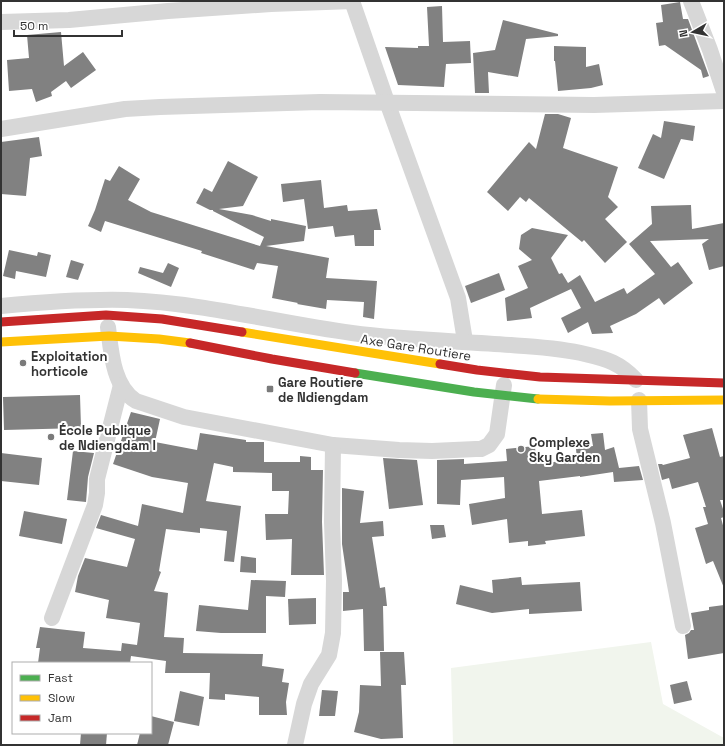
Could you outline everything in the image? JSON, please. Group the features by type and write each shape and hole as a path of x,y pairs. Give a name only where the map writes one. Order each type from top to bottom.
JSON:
{"highway":[{"name":"Axe Gare Routiere","path":"1,322 106,315 162,319 194,334 272,359 474,392 539,399 724,400"},
{"name":"Axe Gare Routiere","path":"1,342 109,336 138,337 194,334 540,377 724,383"}],"street":[{"path":"1,22 69,20 271,4 353,1 387,102 458,298 465,341"},
{"path":"693,2 724,92"},
{"path":"1,129 125,109 153,107 320,102 594,105 724,101"},
{"path":"1,306 100,300 157,302 187,305 352,333 534,347 584,354 614,362 636,380"},
{"path":"106,315 117,376 121,386 130,397 136,401 184,417 333,445 432,451 481,449 489,445 497,434 505,373"},
{"path":"52,618 95,506 97,478 121,386"},
{"path":"639,400 640,430 663,523 683,626"},
{"path":"295,745 310,684 329,655 333,633 333,445"}],"shaded area":[{"path":"651,642 663,704 724,738 724,745 453,745 451,668"}],"building":[{"path":"680,2 683,19 688,19 709,76 703,78 701,70 665,45 659,46 656,23 663,22 661,5"},
{"path":"442,6 443,42 470,41 471,63 446,64 444,87 398,85 385,47 418,48 418,46 429,46 427,7"},
{"path":"503,20 558,34 558,36 526,39 518,77 488,72 489,93 475,93 473,53 495,50"},
{"path":"61,32 64,66 83,52 96,70 71,88 66,81 51,92 52,96 36,102 32,89 9,91 7,60 29,58 27,35"},
{"path":"554,46 586,47 586,67 599,64 603,85 591,88 558,91 554,61"},
{"path":"545,114 558,114 571,118 563,148 618,167 608,197 618,207 605,219 627,242 605,263 584,240 582,242 529,198 526,202 520,197 508,211 487,192 529,142 536,149"},
{"path":"664,121 695,126 693,141 681,139 664,179 638,168 653,134 661,138"},
{"path":"39,137 42,156 30,158 26,196 1,194 1,142"},
{"path":"228,161 258,177 243,206 219,209 252,215 271,221 271,219 306,226 304,241 266,246 329,258 326,278 377,281 374,319 363,317 364,302 327,300 326,309 272,298 278,266 257,263 254,270 201,253 202,251 105,221 101,232 88,226 105,179 110,181 119,166 140,179 128,200 151,212 260,246 264,237 213,210 196,203 204,188 212,192"},
{"path":"321,180 324,208 347,205 348,211 377,209 381,230 374,230 374,246 355,246 354,235 335,237 333,226 308,229 304,199 283,202 281,184"},
{"path":"691,205 692,229 724,223 724,266 709,270 702,244 709,239 650,241 671,267 678,262 693,283 664,305 659,298 636,314 610,326 613,333 592,334 588,322 568,333 561,318 581,308 571,289 530,308 532,318 507,321 505,298 528,288 518,266 532,260 519,249 521,235 532,228 568,235 551,258 559,274 562,273 568,283 580,275 595,302 624,288 627,294 655,274 629,244 652,224 651,206"},
{"path":"9,250 37,256 38,252 51,255 46,277 16,271 15,279 3,276"},
{"path":"71,260 84,264 78,280 66,277"},
{"path":"168,263 179,268 171,287 138,273 140,267 163,273"},
{"path":"499,273 505,290 471,303 465,286"},
{"path":"80,395 81,428 4,430 3,397"},
{"path":"131,412 160,419 155,442 197,450 200,433 246,440 246,442 264,442 264,462 300,462 300,456 311,457 311,470 323,470 322,522 324,575 291,575 292,539 266,540 265,514 288,514 289,491 272,491 272,473 233,472 233,467 214,463 206,501 241,506 234,562 224,561 227,531 200,528 200,533 166,529 159,571 161,572 154,591 168,593 164,637 184,638 183,653 263,654 262,666 284,669 282,682 289,683 286,702 287,715 259,715 259,697 225,694 225,700 209,699 210,673 165,673 166,661 131,656 130,662 38,662 40,648 36,648 40,627 85,632 83,648 121,651 122,643 137,645 140,623 106,618 109,600 75,592 78,576 85,558 127,567 135,539 96,528 101,515 138,526 142,504 183,513 188,483 152,477 113,464"},
{"path":"712,428 720,457 724,456 724,500 720,500 724,512 724,517 721,518 724,529 724,588 713,561 706,564 695,528 708,524 703,507 706,507 698,482 672,489 669,478 662,480 658,464 663,465 690,458 683,435"},
{"path":"603,433 605,450 614,447 619,468 639,466 643,480 614,482 613,472 539,481 542,514 582,510 585,536 545,541 546,544 528,546 528,541 509,543 507,519 472,525 469,504 505,498 504,477 461,480 460,505 437,504 437,460 464,459 464,464 507,461 506,449 535,446 536,461 546,463 577,459 576,449 593,446 591,434"},
{"path":"73,451 94,453 88,477 86,502 67,500"},
{"path":"1,453 42,458 39,485 1,481"},
{"path":"383,458 417,460 423,505 389,509"},
{"path":"342,488 364,491 360,523 383,521 384,536 372,537 380,588 385,587 387,606 383,606 384,651 364,651 363,609 343,611 343,592 349,592 342,544"},
{"path":"24,511 67,519 62,544 19,536"},
{"path":"430,525 444,525 446,537 432,539"},
{"path":"241,556 256,558 256,573 240,572"},
{"path":"521,577 522,585 580,582 582,611 529,614 529,609 492,613 456,604 460,585 493,593 492,580"},
{"path":"251,580 286,581 285,597 266,596 266,633 221,633 196,631 199,605 248,610"},
{"path":"316,598 316,624 289,625 288,599"},
{"path":"724,605 724,653 688,659 685,635 691,630 694,630 691,613 709,610 709,607"},
{"path":"380,652 404,652 406,685 401,685 403,738 381,739 354,732 359,712 360,685 381,686"},
{"path":"687,681 692,700 674,704 670,685"},
{"path":"322,690 338,691 335,716 319,716"},
{"path":"180,691 204,697 199,726 174,721"},
{"path":"152,716 174,722 168,745 137,745 140,734 152,734"},
{"path":"81,734 107,734 106,745 80,745"}],"traffic: fast":[{"path":"355,373 474,392 538,399"}],"traffic: slow":[{"path":"242,332 440,364"},
{"path":"1,342 109,336 159,339 190,343"},
{"path":"538,399 610,401 724,400"}],"traffic: jam":[{"path":"1,322 106,315 162,319 242,332"},
{"path":"190,343 355,373"},
{"path":"440,364 540,377 724,383"}],"place":[{"name":"Exploitation horticole","path":"23,363"},
{"name":"Gare Routiere de Ndiengdam","path":"270,389"},
{"name":"École Publique de Ndiengdam I","path":"51,437"},
{"name":"Complexe Sky Garden","path":"521,449"}]}
